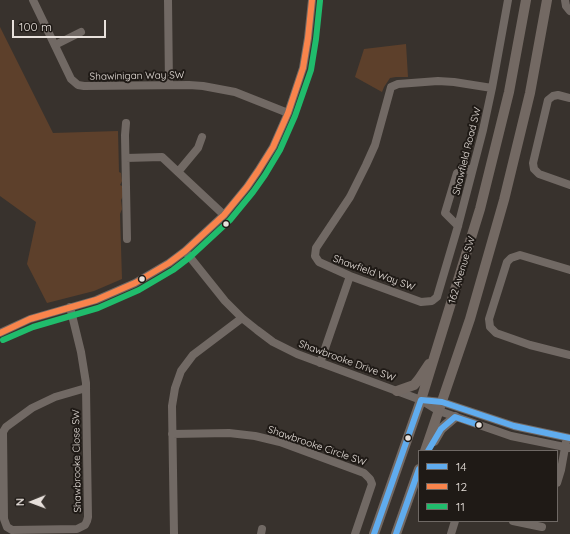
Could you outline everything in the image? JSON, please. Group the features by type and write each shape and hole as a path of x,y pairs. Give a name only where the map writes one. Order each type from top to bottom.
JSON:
{"main road":[{"name":"162 Avenue SW","path":"374,534 421,400 478,216 495,152 510,85 526,0"},
{"path":"427,450 470,319 502,208 530,93 547,0"},
{"path":"397,391 414,385 420,379 438,348"},
{"path":"428,450 441,428 455,417"},
{"path":"396,534 418,472"}],"street":[{"name":"Shawinigan Way SW","path":"33,0 72,78 78,85 203,86 235,92 288,112"},
{"path":"168,0 169,85"},
{"path":"0,333 30,319 96,300 135,283 169,263 185,251 224,215 258,171 273,146 288,112 303,68 312,0"},
{"name":"Shawfield Road SW","path":"432,301 437,297 473,168 492,88 507,0"},
{"path":"565,0 566,6 570,11"},
{"path":"55,44 81,32"},
{"name":"Shawfield Way SW","path":"432,301 421,302 350,276 319,262 316,258 315,250 350,197 366,165 375,144 392,87 398,84 454,82 492,88"},
{"path":"570,98 558,95 553,96 548,100 533,163 534,169 539,174 570,185"},
{"path":"126,123 127,239"},
{"path":"178,172 198,148 202,138"},
{"path":"126,158 162,157 224,215"},
{"path":"458,226 445,213 457,174 473,168"},
{"name":"Shawbrooke Drive SW","path":"185,251 225,301 242,318 278,345 320,363 441,406"},
{"path":"570,270 520,255 511,258 507,262 489,319 490,327 496,333 530,345 570,355"},
{"path":"320,363 350,276"},
{"name":"Shawbrooke Close SW","path":"70,307 81,352 86,388 87,521 77,530 12,530 7,527 4,519 3,432 6,427 32,408 55,397 86,388"},
{"path":"174,534 172,399 175,388 181,371 188,360 200,349 242,318"},
{"path":"441,406 455,417 511,436 568,448"},
{"path":"441,406 514,426 568,438 568,448 558,480"},
{"name":"Shawbrooke Circle SW","path":"172,434 229,433 255,436 280,442 364,473 370,479 372,484 355,534"},
{"path":"451,534 455,522"},
{"path":"518,522 542,527"}],"shaded area":[{"path":"0,27 53,133 118,131 119,172 121,173 122,181 120,185 122,186 123,196 121,200 122,209 120,214 122,279 94,291 47,303 27,264 36,222 0,196"},
{"path":"406,44 408,77 390,78 382,92 355,77 364,49"}],"transit line":[{"name":"12","path":"0,333 30,319 96,300 135,283 169,263 185,251 224,215 258,171 273,147 288,113 303,68 312,0"},
{"name":"11","path":"3,340 33,327 98,308 139,290 173,270 190,257 230,220 265,175 280,150 295,116 311,70 320,1"},
{"name":"14","path":"374,534 421,400 442,402 514,426 570,438"},
{"name":"14","path":"429,450 441,429 455,417 479,425"},
{"name":"14","path":"396,534 418,472"}]}
